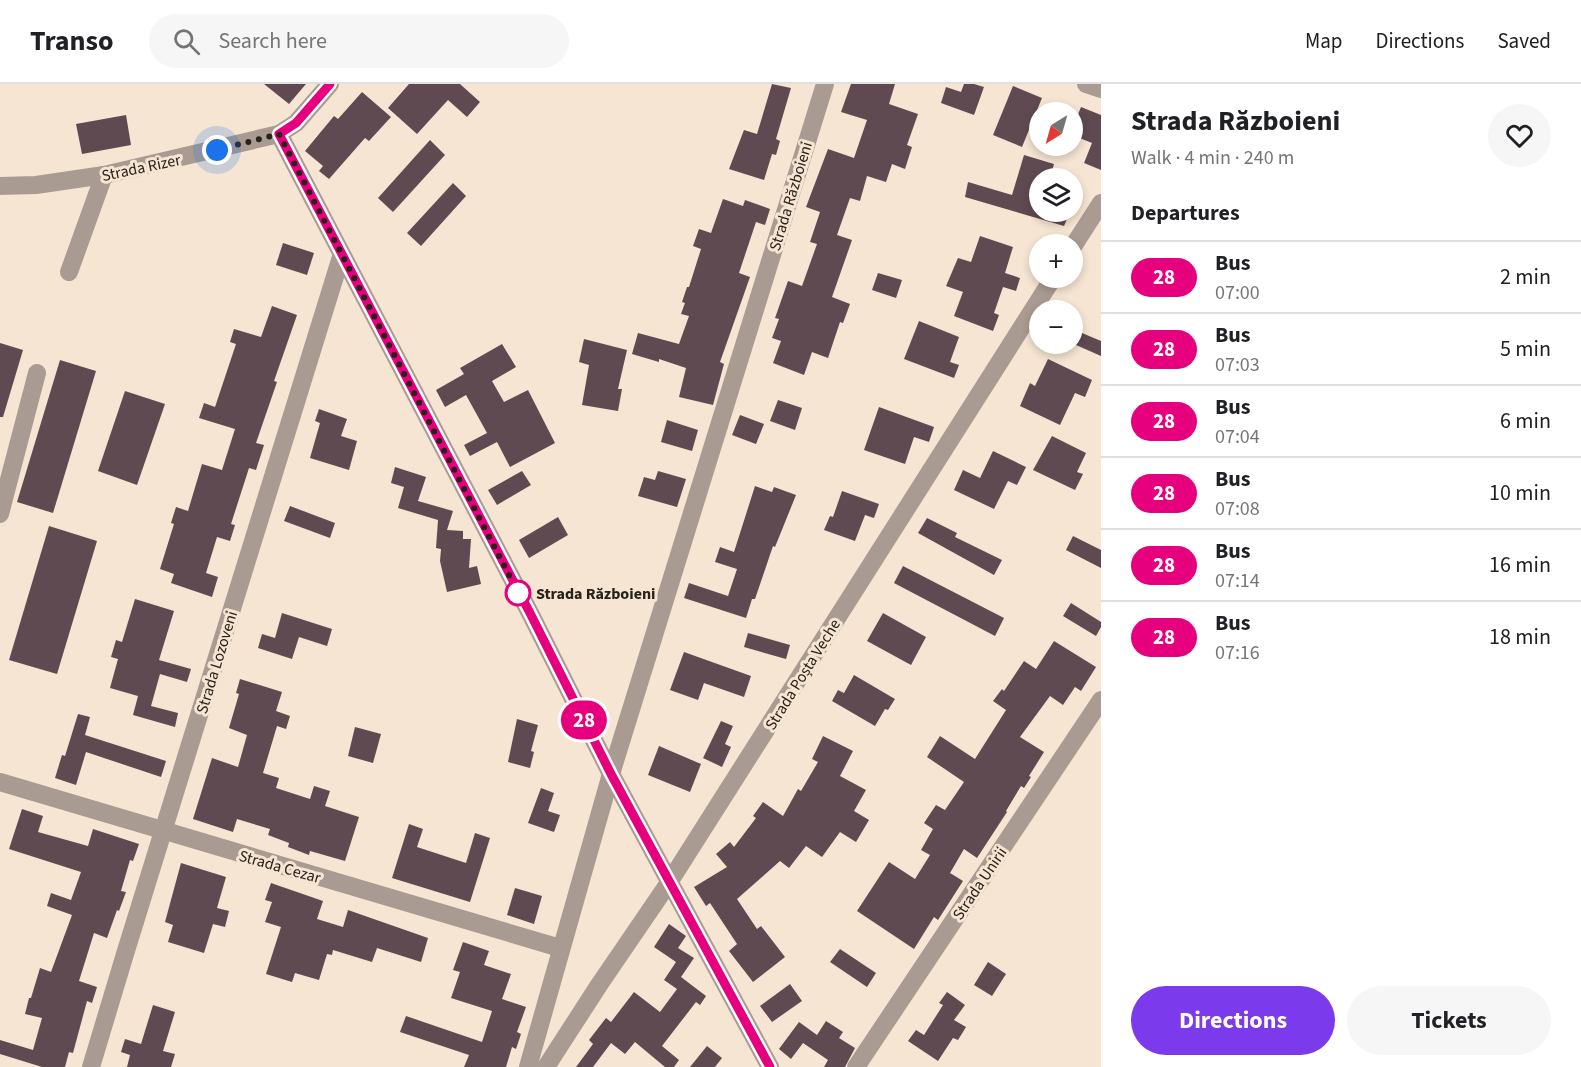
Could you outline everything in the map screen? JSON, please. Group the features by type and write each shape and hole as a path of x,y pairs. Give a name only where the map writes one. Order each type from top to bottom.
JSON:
{"street":[{"name":"Strada Rizer","path":"0,186 36,185 104,175 279,134 296,123 330,84"},
{"name":"Strada Războieni","path":"528,1067 611,774 825,84"},
{"path":"1086,84 1101,89"},
{"path":"279,134 530,613 611,774 770,1067"},
{"path":"69,272 104,175"},
{"path":"1081,234 1101,203"},
{"name":"Strada Lozoveni","path":"91,1067 162,831 342,256"},
{"name":"Strada Poșta Veche","path":"546,1067 670,880 1047,288"},
{"path":"0,514 37,373"},
{"name":"Strada Unirii","path":"856,1067 1101,700"},
{"name":"Strada Cezar","path":"0,782 560,948"}],"building":[{"path":"264,84 306,84 289,104"},
{"path":"409,84 460,84 480,102 467,117 448,100 417,134 388,108"},
{"path":"772,84 791,88 776,139 780,141 776,155 772,154 764,180 729,169 744,130 757,134"},
{"path":"851,84 895,84 889,104 918,114 907,145 912,147 905,169 892,164 886,182 867,176 860,201 850,198 837,235 852,240 832,297 850,304 843,323 840,322 828,358 812,352 804,375 773,363 781,341 772,338 779,319 775,318 788,281 802,286 817,244 810,242 820,212 806,207 828,149 854,158 867,120 841,112"},
{"path":"964,84 984,87 974,115 941,103 946,87 961,92"},
{"path":"1013,86 1042,98 1040,102 1029,102 1029,130 1022,147 993,135"},
{"path":"362,92 391,117 369,141 365,138 329,179 319,171 323,166 305,151 334,116 338,119"},
{"path":"1083,108 1101,115 1101,170 1084,163 1092,143 1083,139"},
{"path":"126,115 131,145 82,154 76,124"},
{"path":"430,140 445,155 393,212 378,198"},
{"path":"1024,155 1054,164 1053,168 1029,168 1029,216 965,197 968,182 1012,195"},
{"path":"453,183 466,196 421,246 407,233"},
{"path":"723,199 743,206 745,200 770,209 765,225 756,222 739,273 750,277 720,362 724,364 713,405 679,397 686,368 659,359 659,362 632,354 638,333 679,344 689,316 681,314 685,303 682,302 701,249 693,246 699,229 711,233"},
{"path":"1050,222 1066,222 1064,226"},
{"path":"980,236 1013,247 1005,273 1020,278 1016,291 1003,287 994,313 999,315 993,331 954,316 963,292 946,286 958,258 971,262"},
{"path":"283,243 314,253 307,275 276,265"},
{"path":"878,273 902,280 896,298 872,290"},
{"path":"272,306 297,315 256,443 264,445 256,470 249,468 231,524 235,525 230,541 217,537 206,573 218,577 212,597 171,583 174,574 160,569 174,524 171,523 176,507 188,511 202,464 222,470 235,429 199,418 204,403 215,407 236,344 230,342 234,329 261,337"},
{"path":"919,321 959,337 950,362 959,365 954,378 904,359"},
{"path":"1083,333 1101,341 1101,356 1083,348"},
{"path":"584,339 627,350 618,389 622,389 618,411 582,405 589,365 579,362"},
{"path":"0,343 23,350 3,417 0,417"},
{"path":"502,344 516,367 492,381 504,402 528,390 555,443 510,467 497,442 470,456 464,445 487,433 466,395 445,407 436,390 464,374 460,368"},
{"path":"1048,359 1092,380 1085,397 1075,393 1060,425 1020,406 1030,383 1035,386"},
{"path":"60,360 96,371 53,513 17,502"},
{"path":"125,391 165,404 137,485 98,471"},
{"path":"778,400 802,408 795,430 770,421"},
{"path":"879,407 934,427 929,442 914,437 905,464 864,450"},
{"path":"319,409 347,419 341,436 357,441 349,470 310,458 320,423 315,421"},
{"path":"740,415 764,424 756,444 732,435"},
{"path":"667,420 698,430 692,451 661,442"},
{"path":"1052,436 1086,453 1077,472 1083,474 1075,490 1033,470"},
{"path":"993,451 1026,467 1017,485 1008,481 994,509 954,490 963,470 980,478"},
{"path":"395,467 426,477 418,501 453,511 447,530 463,531 463,539 471,539 469,568 477,566 481,584 447,592 440,561 441,549 436,548 438,520 398,508 404,487 391,483"},
{"path":"522,471 531,485 497,505 488,490"},
{"path":"658,471 686,479 677,507 638,496 644,477 655,480"},
{"path":"755,486 772,492 774,487 796,495 775,547 773,546 746,618 684,598 689,583 728,596 737,569 715,562 720,547 734,552"},
{"path":"842,491 879,504 874,518 865,515 855,541 824,530 830,516 833,517"},
{"path":"290,506 335,523 330,538 284,521"},
{"path":"558,517 568,535 529,558 519,540"},
{"path":"927,518 957,533 955,537 1002,560 994,575 918,533"},
{"path":"49,526 97,541 57,674 9,660"},
{"path":"1073,536 1101,550 1101,568 1066,550"},
{"path":"903,566 1004,618 995,636 894,583"},
{"path":"135,599 174,611 159,660 191,669 187,682 160,674 151,706 178,713 175,727 133,715 138,696 110,688 118,659 111,657 116,640 122,642"},
{"path":"1071,603 1101,622 1096,636 1063,616"},
{"path":"282,613 332,629 327,646 299,637 292,659 258,648 262,634 275,638"},
{"path":"883,613 926,637 911,665 867,641"},
{"path":"748,633 790,645 786,659 744,647"},
{"path":"1054,641 1096,667 1081,691 1075,687 1063,705 1050,696 1020,737 1044,752 1029,776 1031,777 1024,788 1021,786 977,858 964,849 950,873 963,881 938,920 934,917 914,949 857,911 889,862 915,879 930,855 921,850 933,829 924,823 936,805 945,810 964,782 927,757 940,736 975,759 1006,710 993,701 1002,689 1004,691 1024,661 1036,669"},
{"path":"684,652 751,676 744,697 704,683 698,700 670,690"},
{"path":"854,675 895,699 888,710 885,709 875,726 832,701 838,690 844,693"},
{"path":"240,679 282,692 276,711 290,716 286,729 277,726 263,773 279,778 276,788 310,799 314,786 330,791 325,806 359,817 345,861 310,851 309,855 288,847 289,843 268,835 270,829 237,819 233,832 193,819 212,758 238,767 247,735 229,728 239,694 236,693"},
{"path":"78,714 90,717 85,735 166,761 161,777 86,752 76,785 55,778 62,755 65,756"},
{"path":"517,719 538,725 531,751 534,752 530,768 508,762"},
{"path":"721,721 733,726 725,744 731,747 722,767 703,758"},
{"path":"355,727 381,734 373,763 348,756"},
{"path":"823,736 853,751 840,776 866,790 854,811 869,820 856,842 840,832 822,857 806,846 789,868 780,861 737,899 757,929 761,926 785,957 753,982 729,951 737,944 710,903 706,906 694,887 727,867 716,854 730,842 734,847 756,818 753,816 763,802 783,816 798,789 801,791 818,762 812,759"},
{"path":"659,746 701,764 690,792 648,775"},
{"path":"541,788 554,793 548,811 560,815 554,832 528,823"},
{"path":"22,809 43,816 38,832 88,846 93,829 139,844 133,861 130,860 121,891 126,892 107,938 94,933 79,981 97,987 92,1003 87,1001 73,1053 69,1052 65,1067 42,1067 0,1054 0,1040 33,1050 42,1018 25,1014 29,998 31,998 40,968 51,972 72,915 47,906 51,893 71,900 81,872 9,849"},
{"path":"409,824 423,829 417,847 466,863 475,833 490,838 470,902 392,878"},
{"path":"181,863 226,877 217,908 229,911 225,927 213,924 204,953 168,942 173,925 165,922"},
{"path":"271,883 323,901 317,919 343,927 348,910 428,938 421,962 377,948 372,962 333,950 332,955 327,954 319,980 295,973 292,982 266,974 281,927 265,922 272,902 265,900"},
{"path":"515,888 542,896 534,924 507,915"},
{"path":"669,924 686,936 678,948 694,958 681,977 706,996 700,1005 696,1002 662,1046 679,1060 674,1067 665,1067 635,1042 625,1054 611,1043 593,1067 576,1067 593,1044 589,1040 606,1018 611,1022 634,992 660,1012 677,989 664,980 676,962 654,947"},
{"path":"463,942 489,951 484,965 511,974 502,999 526,1007 517,1032 521,1034 516,1049 512,1047 506,1067 464,1067 469,1055 400,1032 406,1016 482,1042 492,1011 451,998 460,972 453,970"},
{"path":"840,949 876,973 867,987 830,962"},
{"path":"988,962 1006,974 992,996 974,985"},
{"path":"790,984 802,1001 772,1022 760,1006"},
{"path":"947,992 965,1005 954,1020 966,1027 958,1040 953,1038 938,1061 908,1041 916,1030 924,1035 943,1005 939,1003"},
{"path":"153,1005 175,1012 163,1051 175,1054 171,1067 127,1067 130,1055 121,1052 125,1039 141,1044"},
{"path":"826,1021 843,1032 839,1038 855,1048 845,1067 824,1067 828,1060 803,1043 791,1059 779,1049 799,1022 817,1035"},
{"path":"707,1046 722,1058 715,1067 690,1067"}],"bus line":[{"name":"28","path":"330,84 296,123 279,134 530,613 611,774 770,1067"}],"place":[{"name":"Strada Războieni","path":"518,593"}],"route":[{"path":"217,150 279,134 521,598 518,593"}]}
